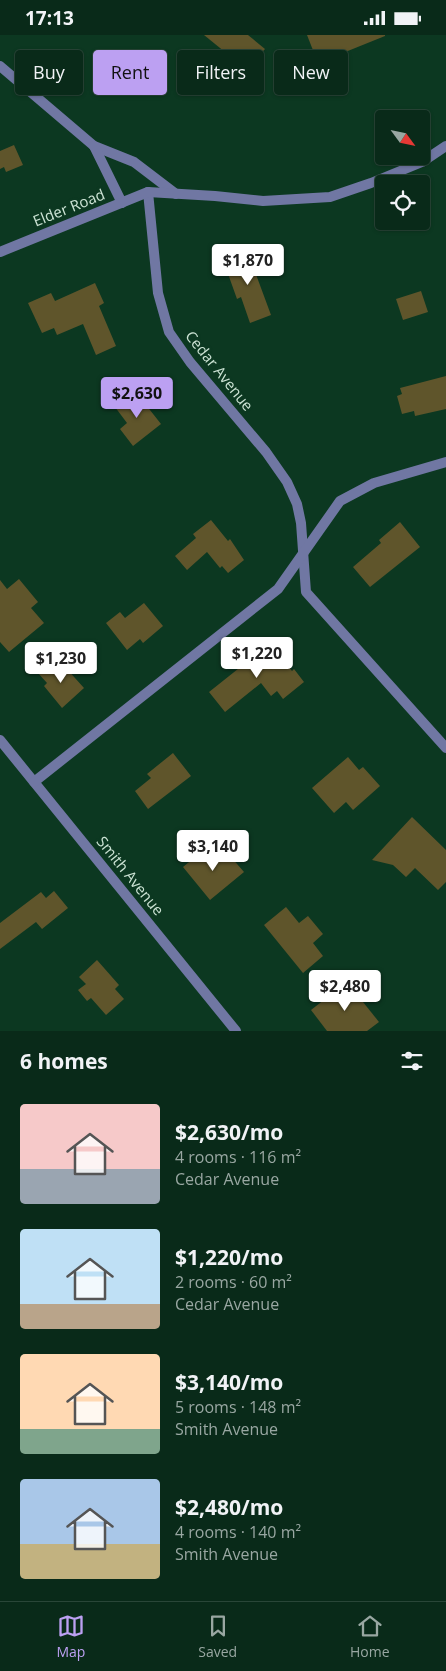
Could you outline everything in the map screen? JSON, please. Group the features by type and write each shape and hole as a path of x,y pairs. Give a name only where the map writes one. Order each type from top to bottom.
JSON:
{"street":[{"path":"0,66 94,146 134,162 176,194"},
{"path":"94,146 122,203"},
{"path":"148,192 262,201 330,197 422,162 446,146"},
{"name":"Elder Road","path":"0,252 148,192"},
{"name":"Cedar Avenue","path":"148,192 158,293 169,332 190,362 266,452 287,482 297,504 301,523 306,592 446,748"},
{"path":"34,782 278,589 340,501 374,483 446,462"},
{"name":"Smith Avenue","path":"0,740 236,1031"}],"building":[{"path":"204,35 248,35 265,49 264,50 222,50"},
{"path":"307,35 385,35 348,51 313,50"},
{"path":"14,145 23,165 6,172 4,167 0,169 0,151"},
{"path":"247,250 271,315 250,323 241,297 237,299 227,271 231,270 227,257"},
{"path":"95,283 104,303 99,306 116,346 96,355 83,324 57,335 54,328 42,333 28,303 51,293 55,301"},
{"path":"421,291 428,312 403,320 396,299"},
{"path":"446,376 446,409 415,416 414,411 402,414 397,396 402,394 400,388"},
{"path":"135,391 161,424 133,446 120,429 127,423 115,407"},
{"path":"211,520 228,541 230,539 244,560 228,573 222,566 220,568 207,552 187,570 175,556 196,538 193,534"},
{"path":"400,522 420,547 370,587 353,567 381,543 379,540"},
{"path":"19,579 38,602 31,608 44,623 9,652 0,642 0,580 7,589"},
{"path":"144,603 163,626 143,643 140,639 127,650 106,623 120,612 125,618"},
{"path":"260,642 275,661 281,657 304,682 283,699 277,691 271,696 261,683 225,712 209,692 253,657 249,651"},
{"path":"53,661 62,671 66,668 84,688 62,708 44,686 47,683 38,673"},
{"path":"173,753 191,776 148,809 135,791 151,778 147,774"},
{"path":"348,757 359,770 363,767 380,786 353,810 346,802 334,813 312,788"},
{"path":"412,817 446,850 446,882 438,890 415,868 406,877 393,865 372,860"},
{"path":"206,848 215,858 222,853 228,860 231,857 244,872 210,900 183,867"},
{"path":"54,891 68,908 42,929 36,922 0,949 0,923 41,892 46,898"},
{"path":"286,907 299,923 308,916 323,934 313,943 323,956 303,973 264,925"},
{"path":"97,960 119,985 115,989 124,999 106,1015 91,998 87,1001 78,990 86,984 79,977"},
{"path":"347,982 379,1022 367,1031 327,1031 311,1010"}]}
